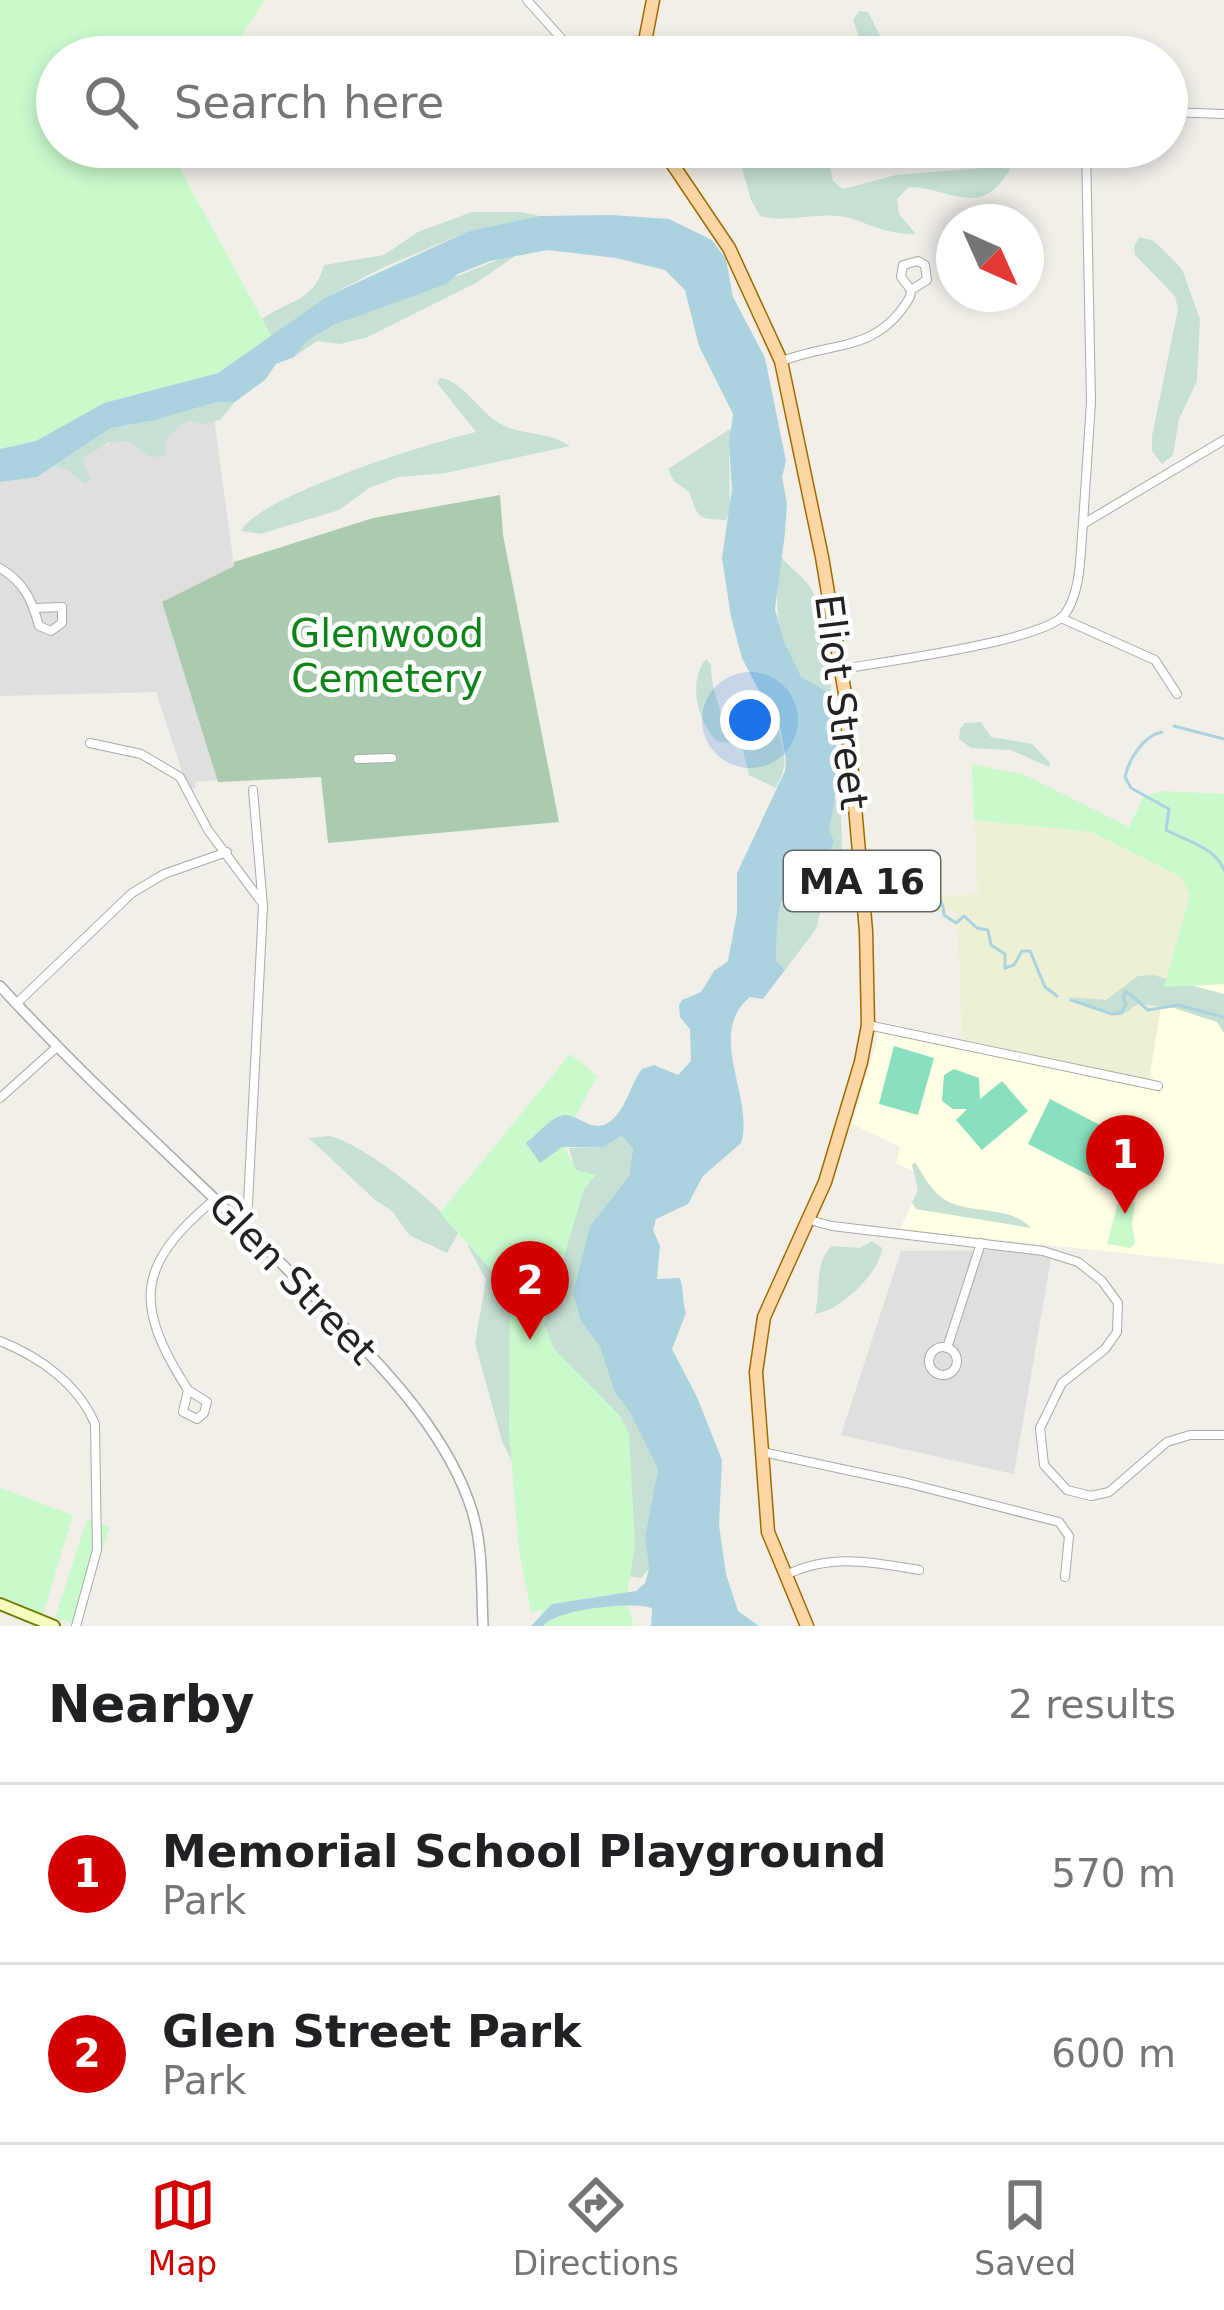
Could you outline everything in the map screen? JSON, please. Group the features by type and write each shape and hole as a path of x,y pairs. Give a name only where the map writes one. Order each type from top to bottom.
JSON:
{"main road":[{"path":"646,36 653,0"},
{"name":"Eliot Street","path":"675,168 729,248 781,361 842,669 866,926 868,1025 829,1170 761,1328 756,1385 769,1532 807,1626"},
{"path":"0,1604 54,1626"}],"street":[{"path":"527,0 559,36"},
{"path":"1188,113 1224,114"},
{"path":"842,669 1022,635 1061,618 1078,577 1090,402 1086,168"},
{"path":"781,361 871,339 900,314 911,290"},
{"path":"1083,524 1224,440"},
{"path":"0,568 21,584 35,608"},
{"path":"1061,618 1155,660 1177,694"},
{"path":"90,743 141,754 180,777 208,830 263,906"},
{"path":"358,759 392,758"},
{"path":"244,1225 263,906 253,790"},
{"path":"16,1004 132,893 164,874 227,852"},
{"name":"Glen Street","path":"0,986 244,1225 383,1372 453,1464 478,1528 483,1626"},
{"path":"868,1025 1157,1086"},
{"path":"0,1098 59,1046"},
{"path":"188,1390 154,1326 152,1292 160,1255 216,1198"},
{"path":"809,1220 1070,1258 1102,1281 1118,1304 1120,1318 1114,1338 1062,1382 1042,1421 1041,1458 1060,1486 1082,1495 1109,1492 1167,1442 1224,1435"},
{"path":"947,1348 981,1244"},
{"path":"0,1341 59,1375 95,1424 97,1550 76,1626"},
{"path":"760,1452 1052,1520 1063,1525 1069,1536 1065,1577"},
{"path":"783,1576 808,1564 842,1559 919,1570"}],"shaded area":[{"path":"859,11 868,12 880,36 859,36 853,20"},
{"path":"742,168 831,168 833,181 843,189 896,175 1010,169 999,185 976,198 909,187 897,199 899,214 916,234 838,216 760,216"},
{"path":"472,212 540,216 469,231 382,268 328,296 208,376 255,325 313,288 324,265 384,255 418,232"},
{"path":"1139,237 1154,241 1182,269 1200,319 1197,381 1179,419 1173,455 1162,464 1152,451 1152,436 1178,309 1175,296 1135,255"},
{"path":"515,256 476,283 368,337 340,344 317,341 294,357 307,341 335,325"},
{"path":"440,378 457,385 503,425 570,446 446,473 398,477 369,488 339,510 260,534 241,531 254,517 311,487 476,432 437,383"},
{"path":"217,402 235,402 220,420 179,426 165,441 165,456 150,457 129,441 108,443 85,457 91,479 85,484 54,466 111,428"},
{"path":"212,403 234,566 163,602 218,780 195,782 196,788 188,790 156,692 0,696 0,482 28,476"},
{"path":"733,427 730,510 726,520 704,518 668,469"},
{"path":"781,557 808,584 820,609 831,697 800,676 785,648 777,603"},
{"path":"706,659 729,743 717,741 700,713 697,679"},
{"path":"777,719 784,761 776,788 749,775 740,739 751,720"},
{"path":"981,722 991,737 1032,744 1049,767 1011,750 971,748 959,739 965,723"},
{"path":"835,798 841,815 843,880 827,885 816,929 785,970 776,960 782,903 796,879 821,863"},
{"path":"974,820 1092,832 1181,877 1190,895 1164,987 1149,1080 963,1039 956,911 873,914 873,898 978,894"},
{"path":"1153,975 1224,994 1224,1033 1217,1022 1174,1008 1138,1004 1114,1015 1069,997 1106,1000 1138,976"},
{"path":"1224,984 1224,1264 900,1229 925,1176 896,1164 900,1147 852,1124 878,1021 1149,1080 1164,987"},
{"path":"329,1136 379,1162 436,1206 459,1232 447,1253 409,1235 393,1212 309,1138"},
{"path":"622,1136 633,1149 629,1176 590,1226 574,1294 581,1321 600,1347 615,1393 658,1469 645,1537 649,1569 641,1578 627,1576 517,1471 502,1441 475,1343 486,1280 468,1246 473,1233 565,1185 573,1161 569,1148 603,1147"},
{"path":"915,1162 947,1201 1013,1216 1031,1228 916,1209 912,1203 918,1190"},
{"path":"872,1241 882,1248 867,1279 836,1306 815,1314 826,1253 832,1246 860,1248"},
{"path":"901,1251 1052,1253 1014,1474 841,1435"}],"green space":[{"path":"0,0 265,0 241,36 36,36 36,168 179,168 272,337 218,373 104,403 36,441 0,449"},
{"name":"Glenwood Cemetery","path":"500,495 503,535 559,822 328,843 321,777 218,782 162,602 234,562 373,518"},
{"path":"972,764 1025,775 1129,827 1144,796 1163,791 1224,794 1224,984 1164,987 1190,895 1181,877 1092,832 974,820"},
{"path":"894,1046 934,1058 918,1115 879,1104"},
{"path":"570,1054 597,1076 562,1141 576,1170 596,1175 584,1189 544,1324 554,1349 620,1416 629,1434 635,1545 626,1601 634,1626 536,1626 543,1610 531,1612 519,1551 509,1432 510,1291 440,1213"},
{"path":"954,1069 979,1078 980,1099 1002,1081 1028,1111 982,1150 956,1120 967,1109 953,1109 942,1101 944,1075"},
{"path":"1050,1099 1117,1134 1094,1178 1028,1144"},
{"path":"1120,1195 1135,1203 1135,1244 1130,1248 1107,1244"},
{"path":"0,1488 73,1515 43,1614 0,1596"},
{"path":"87,1519 110,1527 77,1624 55,1618"}],"water":[{"path":"540,216 669,219 712,240 726,259 733,297 765,358 786,461 782,477 785,533 775,609 801,677 826,691 837,714 835,798 829,831 834,841 824,858 797,876 783,897 776,960 785,970 763,999 750,997 737,1012 732,1029 744,1125 741,1143 703,1176 688,1204 656,1219 653,1230 660,1246 657,1279 680,1278 682,1286 686,1313 672,1349 722,1460 719,1525 726,1574 738,1611 759,1626 651,1626 652,1608 628,1605 578,1611 543,1626 531,1626 552,1604 636,1591 645,1583 649,1569 645,1537 658,1469 615,1393 600,1347 581,1321 573,1294 590,1226 629,1176 633,1149 622,1136 603,1147 562,1147 540,1163 526,1143 561,1116 594,1126 606,1124 621,1109 642,1069 654,1065 678,1075 691,1061 690,1029 680,1017 679,1006 701,992 714,971 728,961 737,913 737,873 785,771 777,710 758,689 742,658 722,558 732,489 733,414 699,346 685,290 665,270 616,258 548,250 490,261 446,284 334,325 307,341 294,357 276,364 265,380 235,402 217,402 111,428 37,477 0,482 0,449 36,441 104,403 218,373 328,296 469,231"}],"waterway":[{"path":"1174,726 1224,739"},
{"path":"1162,732 1138,749 1125,777 1131,788 1169,809 1166,830 1207,850 1224,870"},
{"path":"800,871 855,888"},
{"path":"888,897 901,905 916,888 932,894 940,900 944,915 956,923 964,916 977,928 988,930 991,945 1005,954 1005,968 1014,965 1022,951 1030,951 1045,987 1057,996"},
{"path":"1071,1000 1121,1013 1126,991 1148,1010 1178,1005 1224,1017"}],"place":[{"name":"Memorial School Playground","path":"1125,1214"},
{"name":"Glen Street Park","path":"530,1340"}]}
